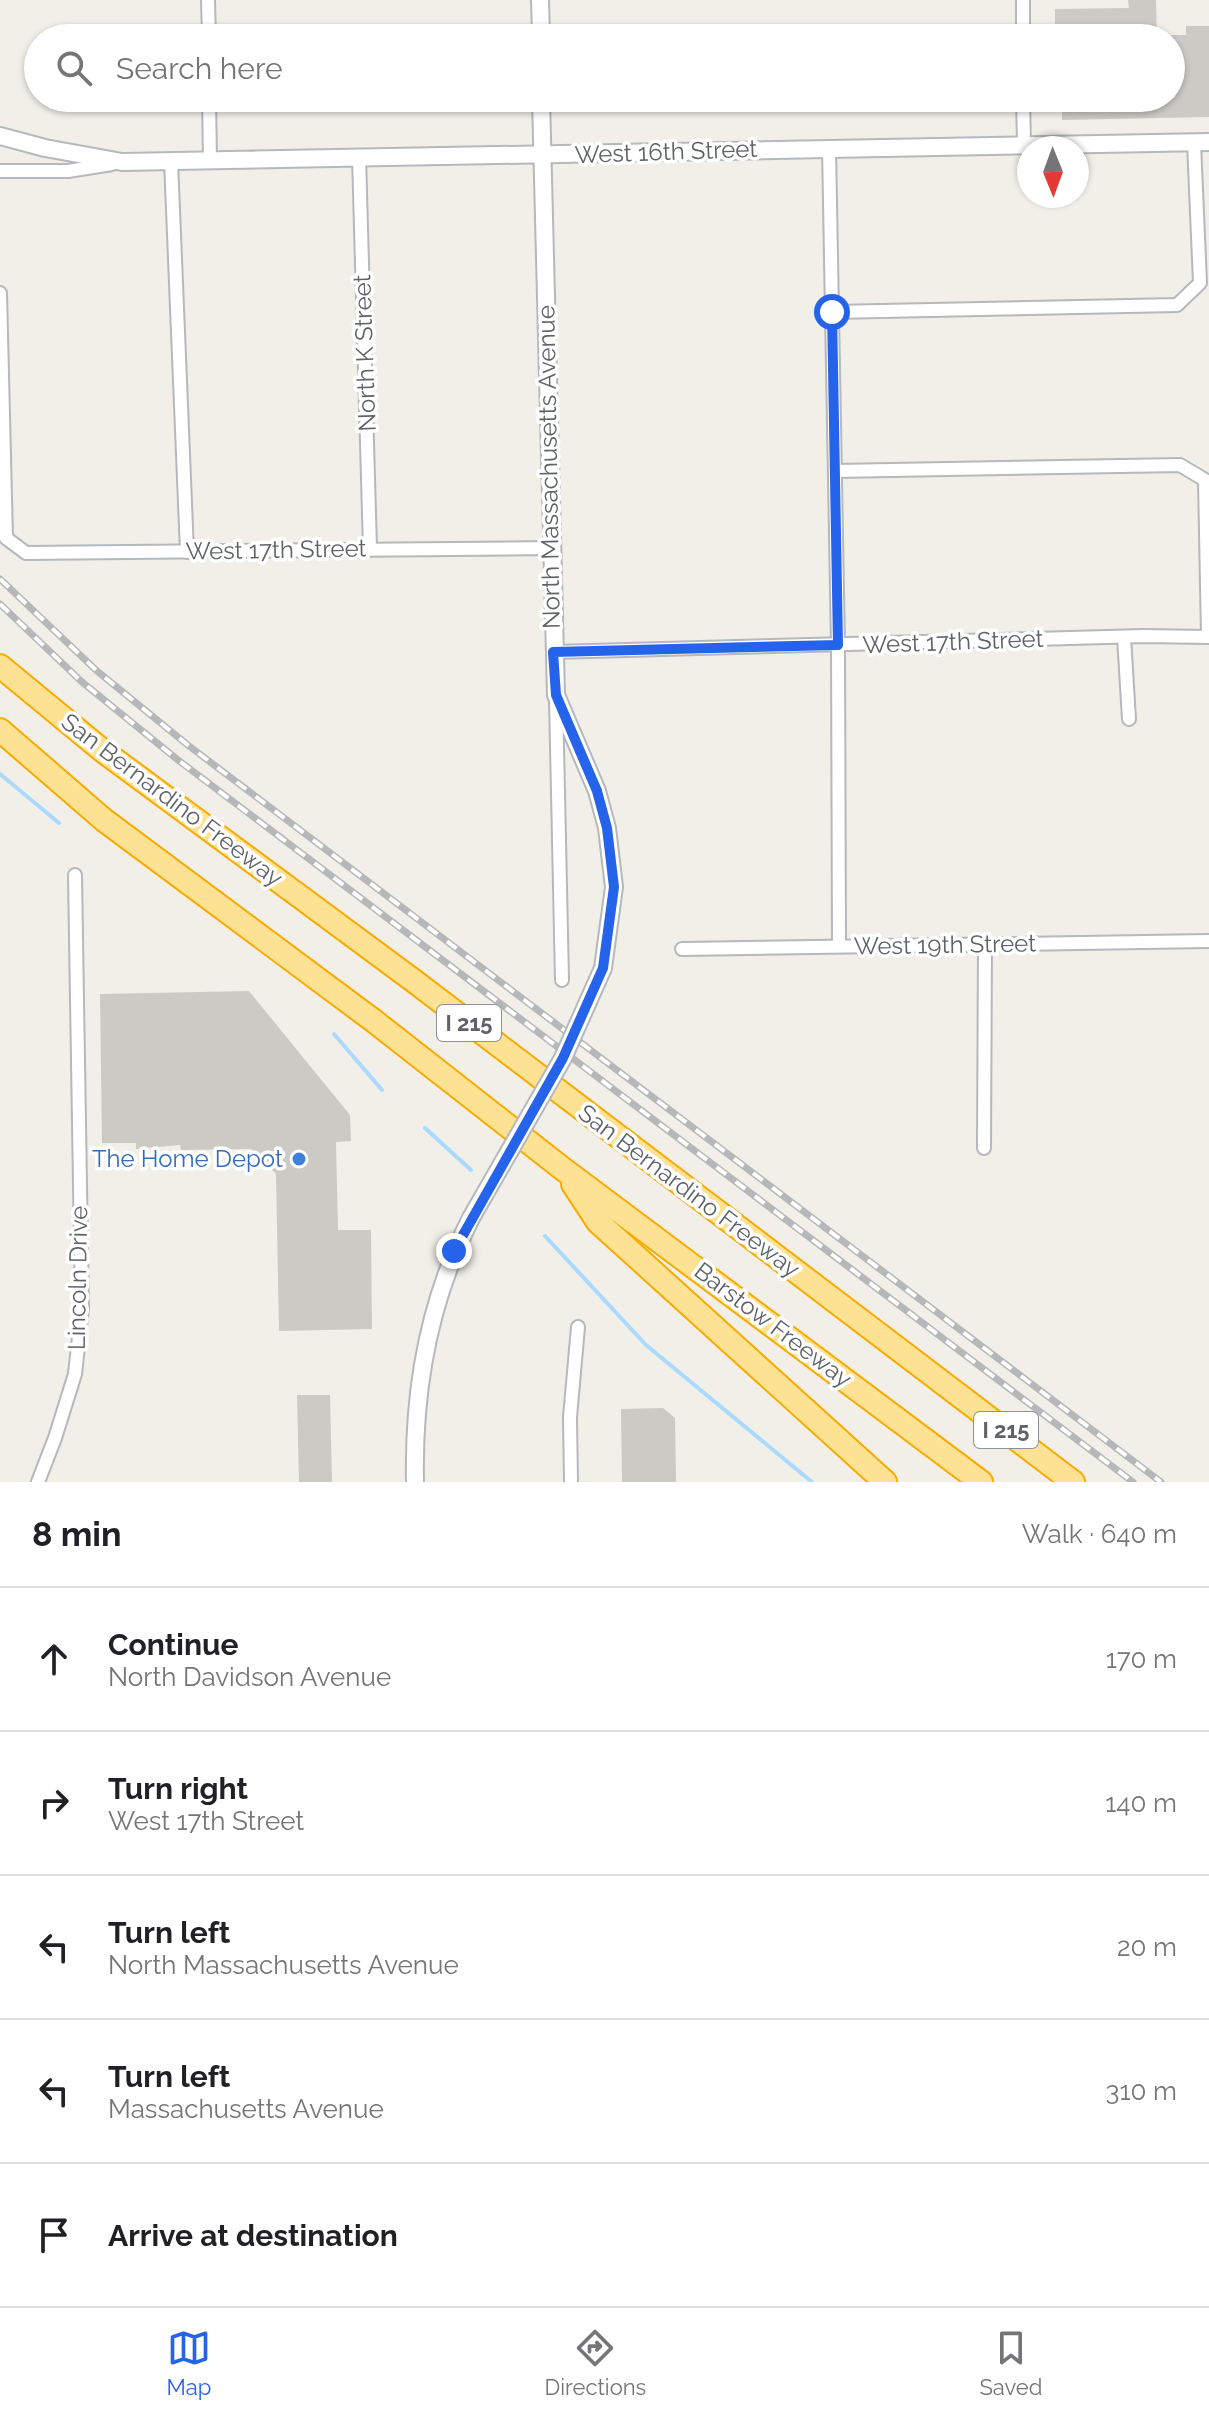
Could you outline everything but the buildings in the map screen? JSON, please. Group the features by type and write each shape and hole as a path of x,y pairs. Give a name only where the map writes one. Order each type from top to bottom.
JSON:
{"highway":[{"name":"San Bernardino Freeway","path":"0,666 103,751 414,981 1073,1482"},
{"name":"I 215","path":"0,730 104,820 362,1012 563,1169"},
{"path":"563,1169 598,1222 885,1482"},
{"name":"Barstow Freeway","path":"563,1169 981,1482"}],"street":[{"path":"208,0 209,24"},
{"path":"540,0 541,24"},
{"path":"1023,0 1023,24"},
{"path":"209,112 210,160"},
{"name":"North Massachusetts Avenue","path":"541,112 562,980"},
{"path":"1023,112 1024,136"},
{"name":"West 16th Street","path":"0,136 122,162"},
{"path":"832,312 1177,305 1200,283 1201,142"},
{"name":"West 16th Street","path":"1089,143 1201,142"},
{"name":"West 16th Street","path":"0,171 68,171 122,162 1017,144"},
{"path":"829,147 838,645 839,946"},
{"name":"North K Street","path":"359,156 370,549"},
{"path":"171,161 187,552"},
{"name":"West 17th Street","path":"0,293 6,538 26,553 551,548"},
{"path":"835,471 1180,465 1205,480 1208,637"},
{"path":"1124,637 1129,719"},
{"name":"West 17th Street","path":"553,652 1208,637"},
{"path":"415,1482 428,1330 449,1264 471,1218 563,1058 603,968 614,887 607,828 597,791 556,695"},
{"name":"Lincoln Drive","path":"38,1482 75,1374 82,1309 75,875"},
{"name":"West 19th Street","path":"682,949 1209,942"},
{"path":"984,1148 985,944"},
{"path":"571,1482 570,1417 578,1327"}],"waterway":[{"path":"0,774 59,823"},
{"path":"334,1034 382,1090"},
{"path":"425,1128 471,1170"},
{"path":"545,1236 646,1345 812,1482"}],"railway":[{"path":"0,579 97,671 189,746 1161,1482"},
{"path":"0,604 82,682 178,760 1133,1482"}],"place":[{"name":"The Home Depot","path":"299,1159"}],"route":[{"path":"454,1251 563,1058 603,968 614,887 607,828 597,791 556,695 553,652 838,645 832,312"}]}
